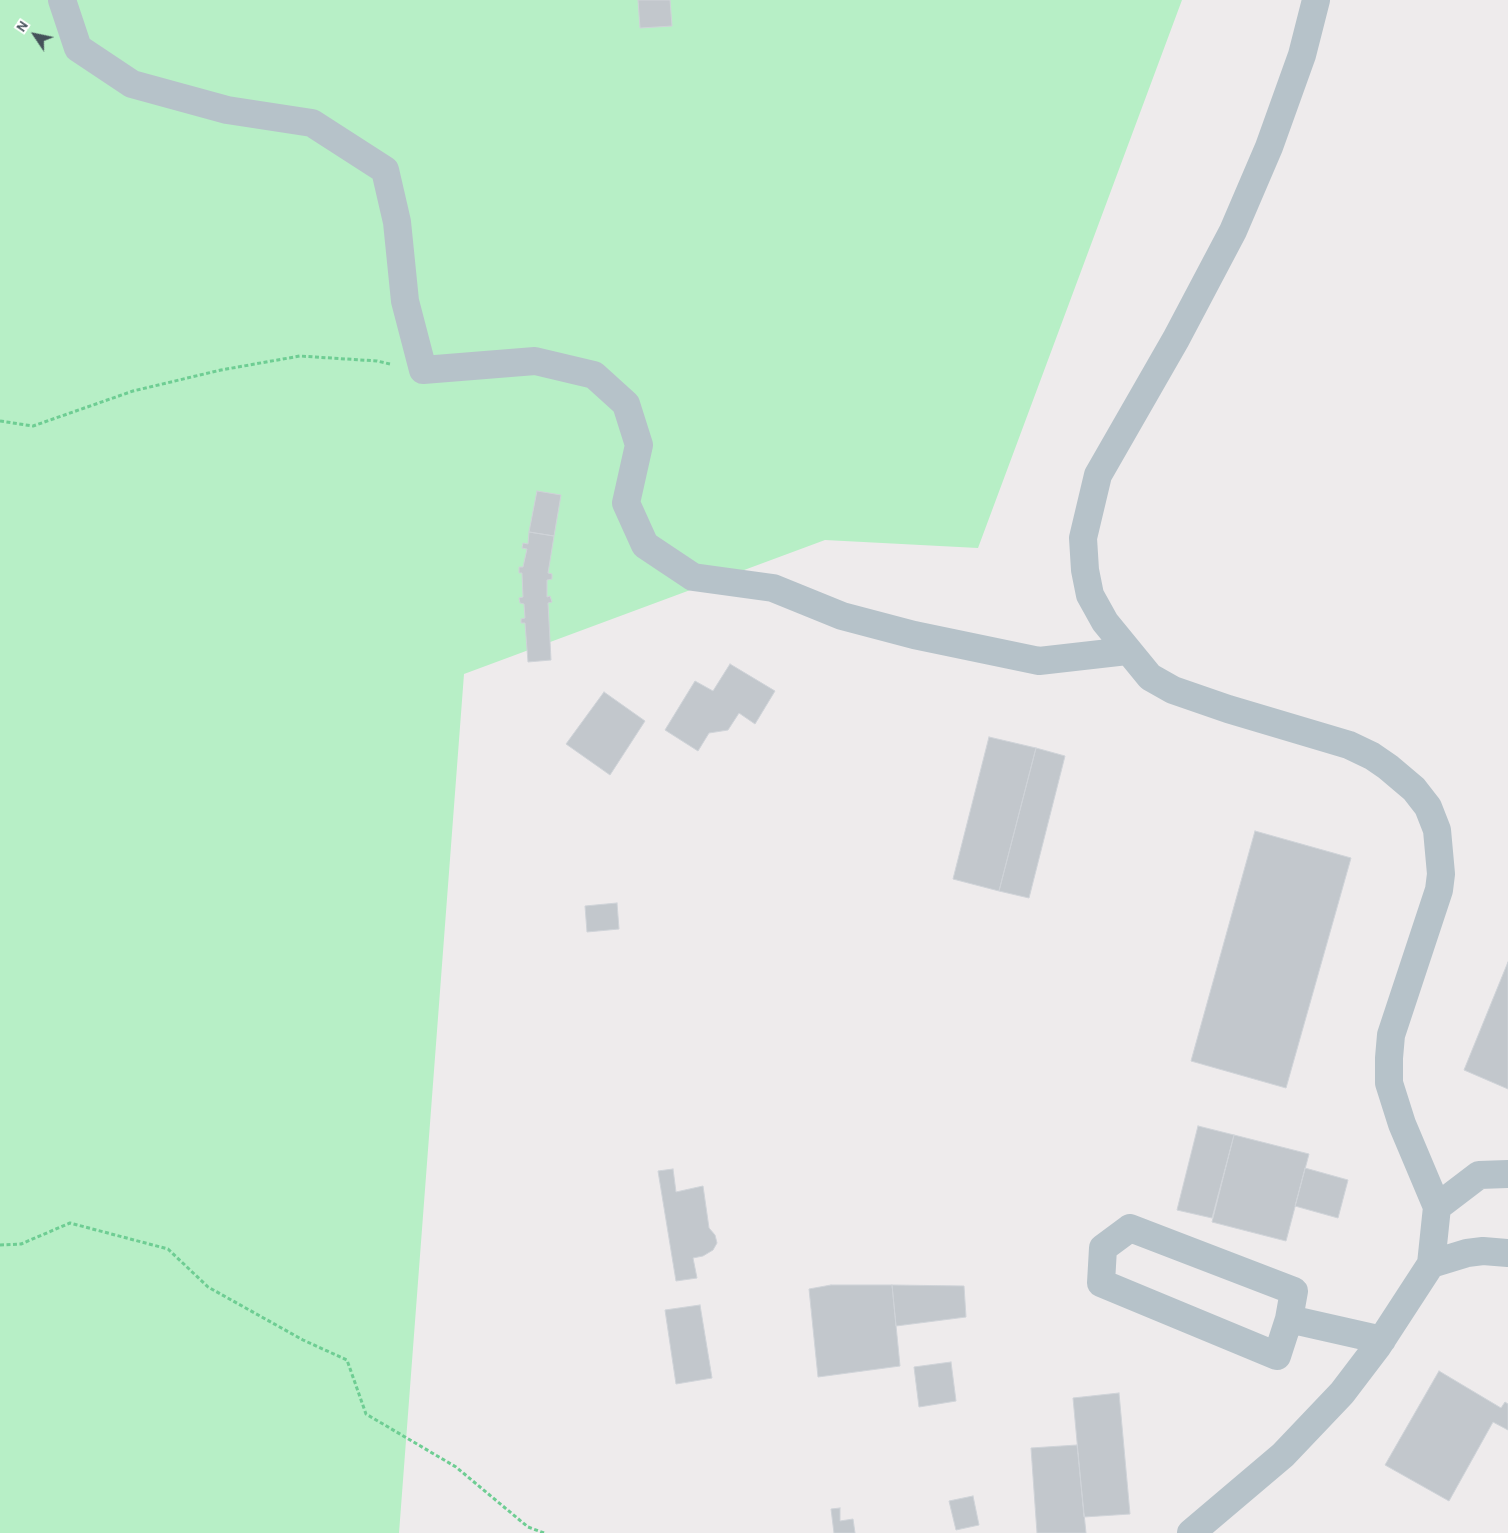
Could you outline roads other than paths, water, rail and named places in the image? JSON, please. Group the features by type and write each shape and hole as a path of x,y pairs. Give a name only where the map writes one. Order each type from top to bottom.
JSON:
{"street":[{"path":"62,0 78,48 132,84 227,110 312,123 385,170 397,222 405,301 423,370 535,361 594,375 626,404 639,445 626,503 645,545 693,577 773,588 842,616 914,635 1039,661 1127,651"},
{"path":"1191,1533 1283,1455 1342,1393 1382,1340 1431,1264 1437,1207 1402,1124 1389,1083 1391,1035 1439,890 1441,874 1437,830 1428,807 1414,789 1388,767 1365,752 1349,745 1228,709 1173,690 1150,677 1104,622 1090,595 1085,570 1083,538 1098,475 1176,339 1233,231 1269,147 1302,55 1316,0"},
{"path":"1437,1207 1479,1175 1508,1174"},
{"path":"1130,1228 1294,1291 1289,1319 1278,1356 1101,1283 1103,1248 1130,1228"},
{"path":"1431,1264 1467,1253 1483,1251 1508,1253"},
{"path":"1289,1319 1382,1340"}]}
